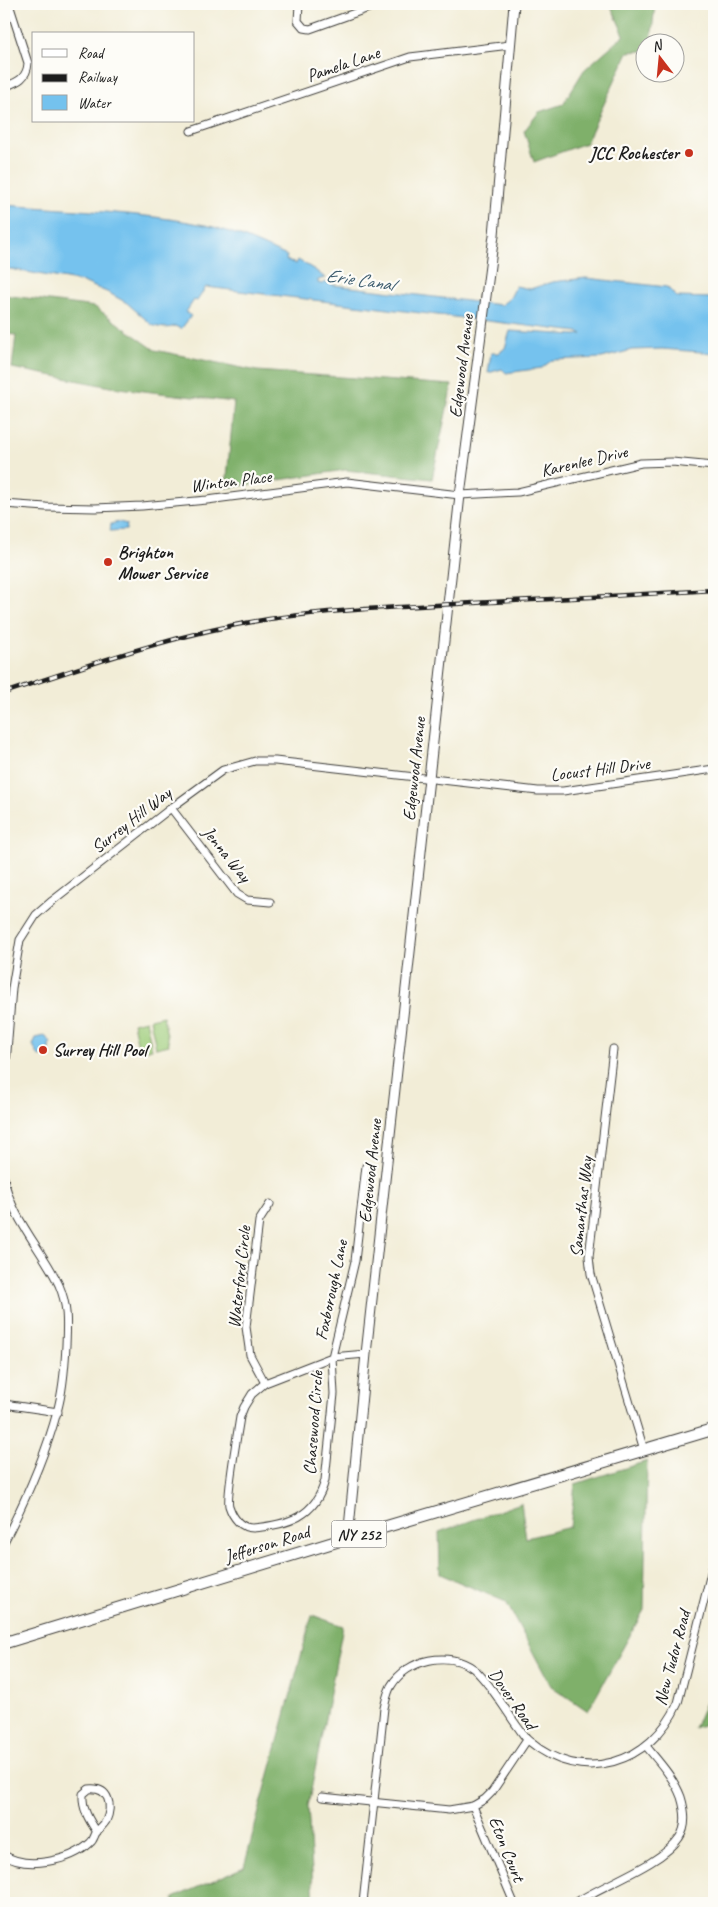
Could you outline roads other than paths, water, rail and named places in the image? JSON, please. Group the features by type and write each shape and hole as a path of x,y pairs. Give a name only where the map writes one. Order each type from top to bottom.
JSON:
{"main road":[{"name":"Jefferson Road","path":"4,1643 714,1429"}],"street":[{"path":"4,87 18,82 25,77 28,70 28,63 9,4"},
{"path":"299,4 298,21 304,28 310,29 380,4"},
{"name":"Edgewood Avenue","path":"348,1538 366,1354 460,495 480,348 500,176 514,4"},
{"name":"Pamela Lane","path":"191,131 410,56 510,45"},
{"name":"Karenlee Drive","path":"460,495 518,492 641,463 672,462 714,466"},
{"name":"Winton Place","path":"4,504 95,508 142,506 207,500 347,482 460,495"},
{"name":"Surrey Hill Way","path":"4,1089 12,988 20,940 36,915 171,808 223,770 255,761 275,761 430,778"},
{"name":"Locust Hill Drive","path":"430,778 538,791 563,791 714,769"},
{"name":"Jenna Way","path":"171,808 238,894 247,900 270,902"},
{"name":"Samanthas Way","path":"613,1049 589,1257 592,1279 644,1450"},
{"name":"Foxborough Lane","path":"366,1166 355,1261 332,1357 366,1354"},
{"path":"4,1178 16,1212 50,1269 66,1304 67,1320 64,1373 58,1412 40,1463 4,1542"},
{"name":"Waterford Circle","path":"265,1383 250,1355 246,1327 259,1222 270,1204"},
{"name":"Chasewood Circle","path":"332,1357 334,1394 325,1480 321,1493 311,1508 302,1516 276,1524 249,1528 238,1522 228,1503 240,1417 252,1394 265,1383 332,1357"},
{"path":"4,1404 58,1412"},
{"name":"New Tudor Road","path":"527,1740 557,1759 583,1766 605,1764 623,1758 646,1746 663,1730 678,1703 714,1560"},
{"name":"Dover Road","path":"322,1797 374,1803 449,1810 473,1806 484,1799 492,1792 527,1740 482,1677 463,1663 441,1658 408,1668 391,1685 384,1708 374,1803"},
{"path":"575,1903 664,1854 680,1838 684,1819 681,1797 672,1780 646,1746"},
{"path":"4,1855 13,1860 29,1863 59,1858 74,1853 90,1843 106,1820 109,1802 102,1791 97,1788 89,1789 84,1794 83,1803 97,1832"},
{"path":"363,1903 374,1803"},
{"name":"Eton Court","path":"473,1806 514,1903"}],"water":[{"path":"4,205 130,214 205,225 226,231 287,256 286,260 296,264 298,260 325,278 318,280 318,283 323,284 324,282 334,285 501,305 510,298 516,286 530,289 552,282 586,278 667,287 677,297 714,298 714,353 662,349 632,350 602,358 552,360 542,368 506,373 502,369 488,373 491,353 499,353 505,348 510,331 582,334 206,287 197,301 194,300 186,312 191,316 181,329 175,326 167,328 158,327 152,325 127,303 83,282 4,268"},
{"path":"119,522 127,524 126,530 110,531 111,524"},
{"name":"Surrey Hill Pool","path":"45,1036 51,1043 49,1045 50,1055 39,1057 33,1045 36,1038"}],"railway":[{"path":"4,693 168,641 201,632 269,619 371,609 714,590"}],"place":[{"name":"JCC Rochester","path":"689,153"},
{"name":"Brighton Mower Service","path":"108,562"},
{"name":"Surrey Hill Pool","path":"43,1050"}],"water label":[{"name":"Erie Canal","path":"360,279"}]}
